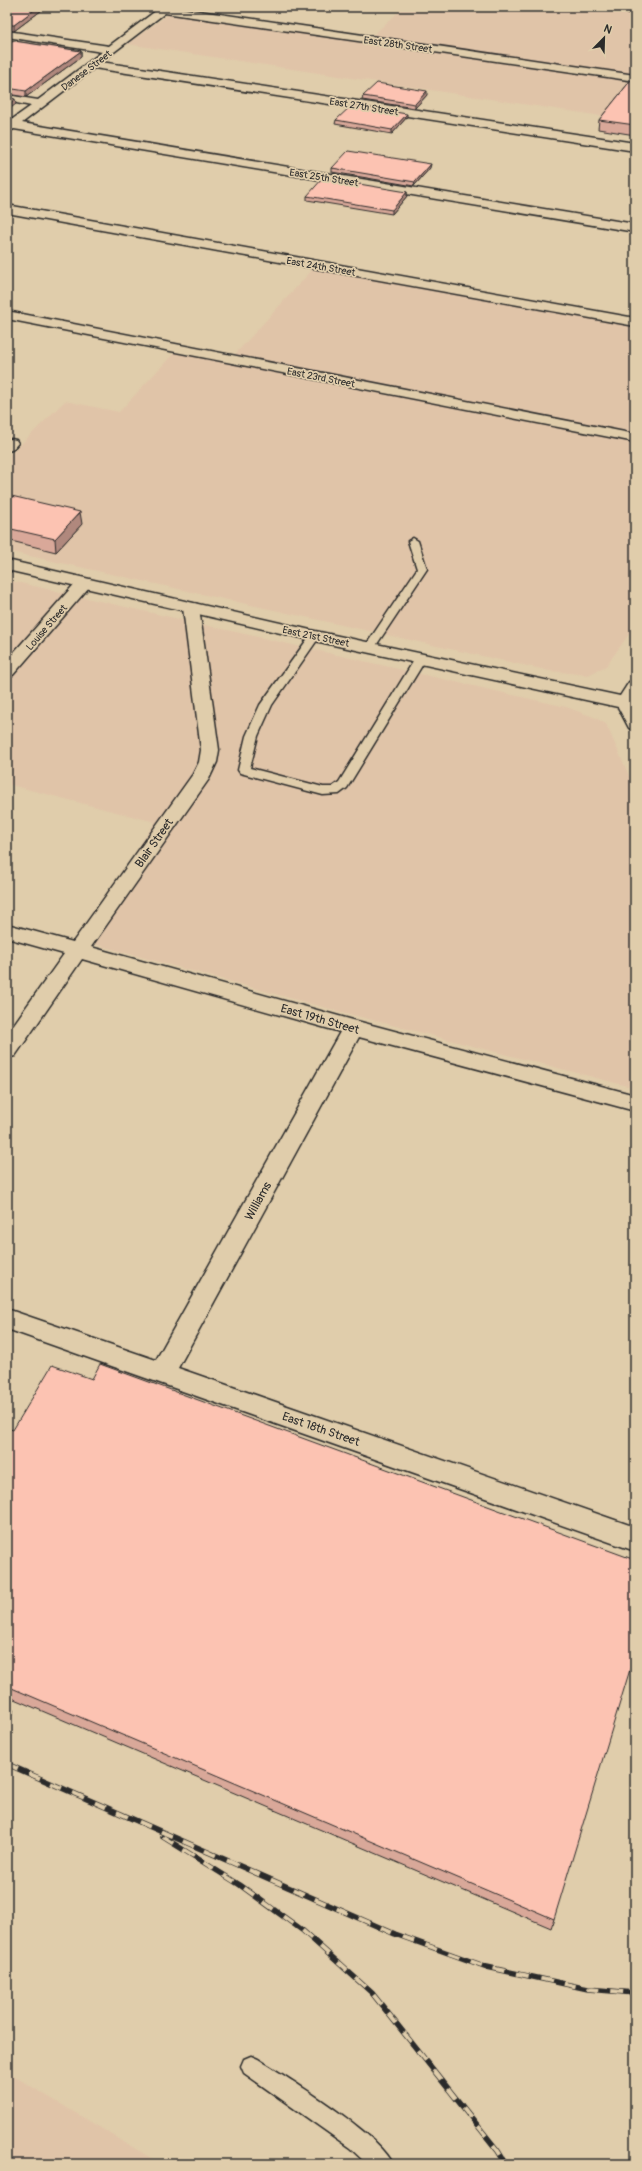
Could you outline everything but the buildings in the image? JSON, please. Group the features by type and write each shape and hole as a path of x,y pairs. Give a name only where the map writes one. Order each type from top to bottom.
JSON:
{"street":[{"path":"611,7 635,10"},
{"name":"Danese Street","path":"10,127 166,9"},
{"name":"East 28th Street","path":"166,9 635,78"},
{"path":"7,34 112,50"},
{"name":"East 27th Street","path":"92,64 635,148"},
{"path":"7,98 41,104"},
{"name":"East 25th Street","path":"10,127 635,228"},
{"name":"East 24th Street","path":"7,209 635,322"},
{"name":"East 23rd Street","path":"7,315 635,438"},
{"name":"East 21st Street","path":"7,565 369,648 625,703"},
{"name":"Louise Street","path":"7,671 84,583"},
{"name":"Blair Street","path":"7,1050 79,951 202,775 208,762 210,750 191,608"},
{"path":"635,686 625,703 635,724"},
{"name":"East 19th Street","path":"7,931 353,1028 635,1103"},
{"name":"Williams","path":"162,1373 353,1028"},
{"name":"East 18th Street","path":"7,1319 635,1539"}],"lane":[{"path":"369,648 422,569 413,541"},
{"path":"316,636 266,705 252,736 244,770 323,791 335,791 343,785 420,659"},
{"path":"250,2066 358,2140 382,2164"}],"shaded area":[{"path":"404,7 635,7 635,121 127,44 176,9 371,37"},
{"path":"313,269 635,327 635,626 606,666 588,675 550,671 7,551 7,458 65,401 119,412 175,352 228,362"},
{"path":"7,580 566,707 596,718 606,724 635,789 635,1088 334,1010 79,940 155,822 7,784"},
{"path":"7,2072 161,2164 7,2164"}],"railway":[{"path":"7,1709 11,1711"},
{"path":"7,1764 395,1934 487,1967 588,1989 635,1993"},
{"path":"163,1837 240,1885 302,1930 372,1993 498,2151 506,2164"}]}
